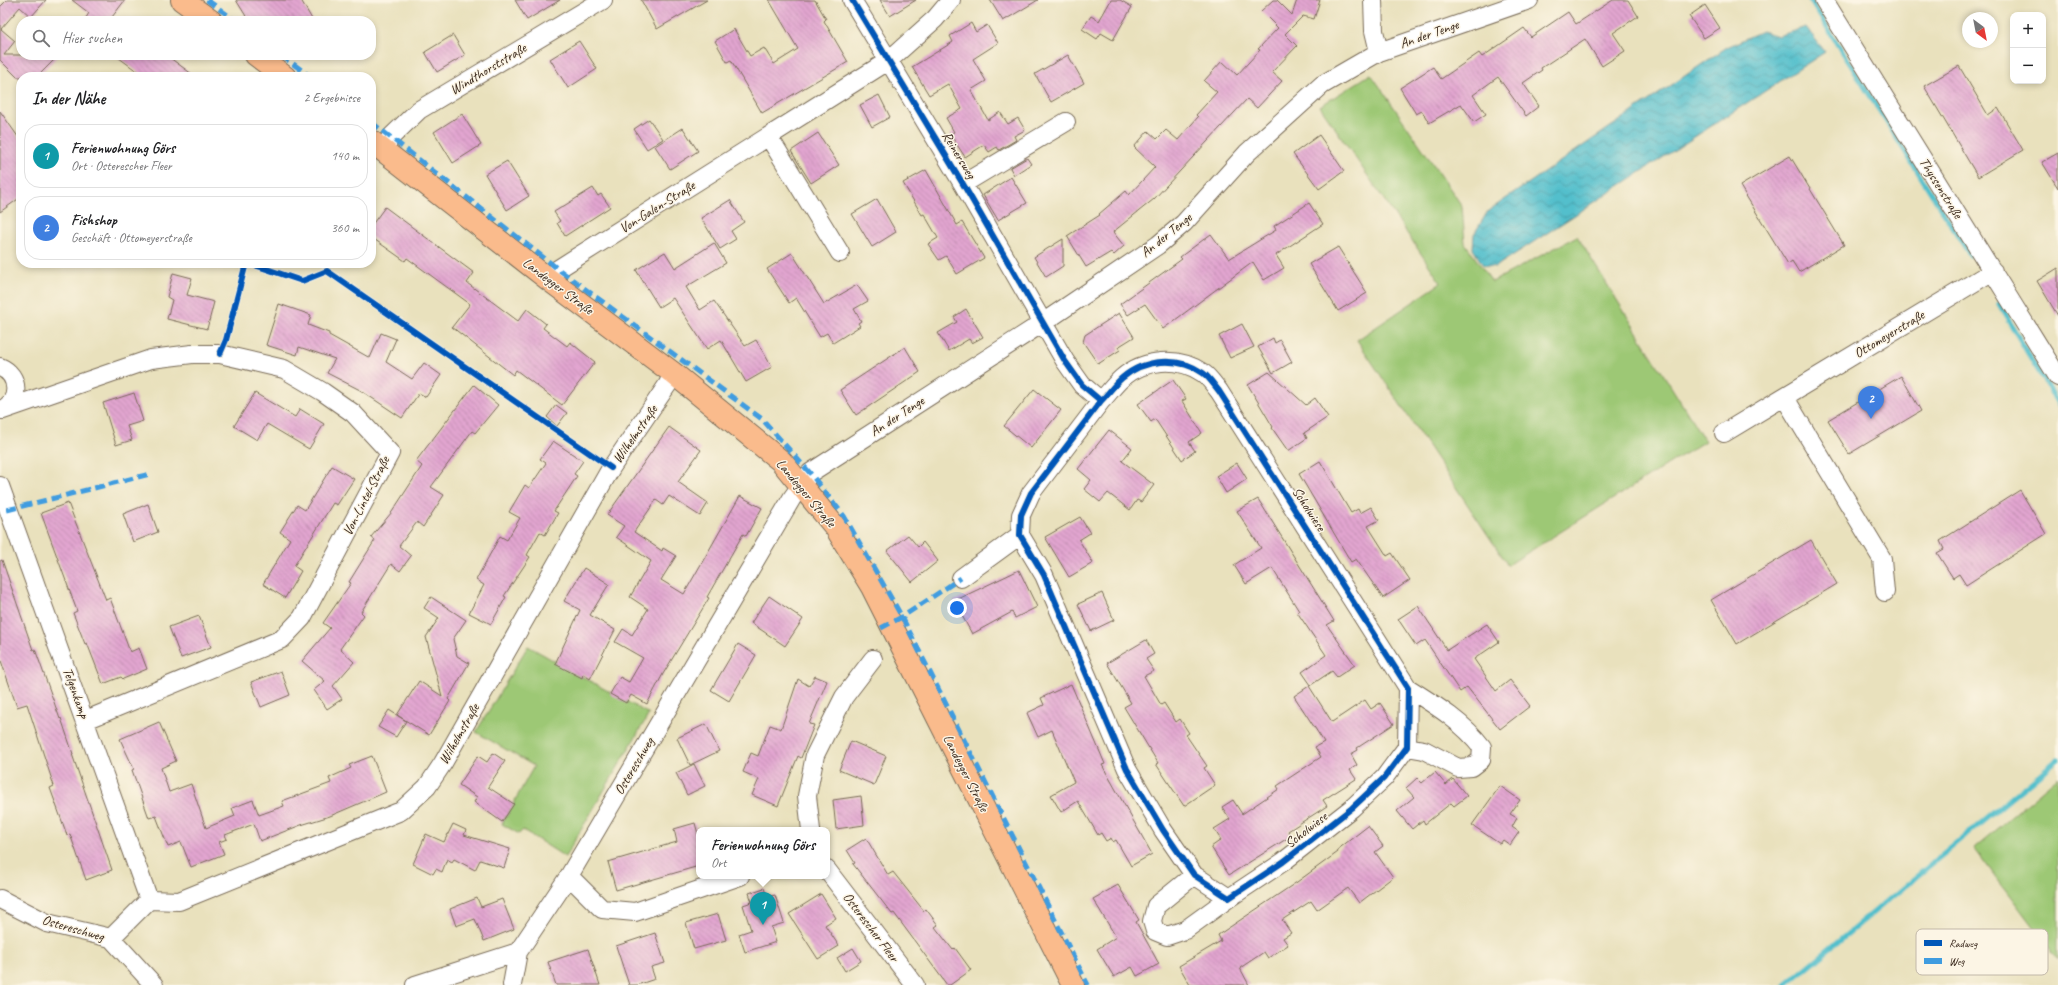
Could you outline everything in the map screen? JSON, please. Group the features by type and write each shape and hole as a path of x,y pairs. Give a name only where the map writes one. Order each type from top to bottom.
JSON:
{"main road":[{"path":"189,2 205,16"},
{"path":"263,60 278,72"},
{"name":"Landegger Straße","path":"377,145 548,279 673,373 781,461 801,484 836,528 872,587 1073,985"}],"street":[{"name":"Windthorststraße","path":"377,145 391,137 419,110 603,0"},
{"name":"Reinersweg","path":"852,0 1044,322"},
{"name":"Von-Galen-Straße","path":"548,279 558,269 888,61 936,19 951,0"},
{"path":"1373,0 1374,31 1379,52"},
{"name":"An der Tenge","path":"801,484 810,473 822,464 1044,322 1158,245 1184,223 1247,153 1322,85 1379,52 1530,0"},
{"name":"Thyssenstraße","path":"1824,0 2058,377"},
{"name":"Reinersweg","path":"963,184 1066,122"},
{"path":"769,137 840,252"},
{"name":"Ottomeyerstraße","path":"1724,433 1993,271"},
{"path":"1044,322 1065,361 1082,385 1101,401"},
{"name":"Von-Lintel-Straße","path":"1,410 151,359 192,354 220,354 284,369 323,392 353,413 390,453 302,618 282,638 86,720"},
{"name":"Scholwiese","path":"1020,534 1021,515 1031,493 1101,401 1122,378 1146,364 1170,361 1189,366 1204,373 1219,391 1408,688 1447,713 1476,738 1482,747 1481,760 1472,767 1458,768 1424,750 1408,747 1384,778 1352,808 1283,862 1229,898 1185,930 1167,936 1155,931 1152,921 1156,906 1194,875"},
{"name":"Von-Lintel-Straße","path":"0,367 8,372 16,384 14,399 1,410"},
{"name":"Wilhelmstraße","path":"149,900 178,901 278,861 401,810 427,787 443,763 611,468 660,396 673,373"},
{"path":"1784,398 1882,559 1885,592"},
{"name":"Ostereschweg","path":"518,952 569,876 801,484"},
{"name":"Telgenkamp","path":"0,486 86,720 149,900"},
{"path":"962,578 1020,534 1044,575 1127,770 1163,830 1194,875 1229,898"},
{"path":"810,827 807,796 815,755 844,697 873,659"},
{"path":"1408,688 1408,747"},
{"name":"Osterescher Fleer","path":"830,874 915,985"},
{"path":"569,876 602,909 635,912 731,879"},
{"name":"Ostereschweg","path":"0,898 47,923 111,938 154,985"},
{"path":"111,938 149,900"},
{"path":"415,985 518,952 512,985"}],"green space":[{"path":"1371,74 1462,206 1465,243 1492,282 1577,236 1705,441 1508,565 1357,340 1441,283 1320,106"},
{"path":"528,646 649,714 565,857 523,830 519,834 502,824 534,766 476,732"},
{"path":"2058,777 2058,960 2048,947 2048,929 2035,929 1974,848"}],"water":[{"path":"1806,27 1825,52 1495,267 1483,265 1473,249 1474,234 1488,211 1727,47 1762,31 1778,36"}],"building":[{"path":"7,0 46,0 32,16 20,7 1,29 15,41 4,55 16,55 16,60 54,60 42,72 16,72 16,76 0,60 0,7"},
{"path":"72,0 125,0 113,16 87,16 89,13"},
{"path":"236,0 301,0 310,16 246,16"},
{"path":"515,0 560,0 527,20"},
{"path":"641,0 707,0 657,29"},
{"path":"769,0 815,0 826,19 824,21 848,62 762,113 731,60 727,62 715,41 734,29 750,56 764,48 774,64 798,49"},
{"path":"880,0 916,0 890,16"},
{"path":"990,0 1038,0 1003,21"},
{"path":"1111,0 1120,0 1132,7 1113,40 1101,33 1097,39 1082,29 1091,16 1099,21"},
{"path":"1273,0 1277,0 1292,15 1297,0 1320,0 1314,19 1303,16 1285,34 1297,46 1272,72 1282,81 1257,108 1247,99 1154,199 1113,232 1124,246 1114,255 1111,252 1086,267 1067,236 1100,215 1099,214 1126,191 1129,195 1155,167 1134,147 1148,131 1157,139 1166,130 1178,140 1198,117 1196,115 1217,92 1204,81 1222,61 1237,75 1260,50 1258,49 1278,28 1261,11"},
{"path":"1613,0 1628,0 1638,16 1613,33 1625,51 1602,66 1585,39 1541,68 1542,70 1523,83 1539,106 1526,116 1498,77 1473,95 1486,114 1474,122 1461,104 1429,123 1422,111 1416,114 1400,88 1433,67 1441,79 1479,53 1482,57 1524,28 1531,37 1568,12 1576,24"},
{"path":"1705,5 1720,28 1704,38 1689,16"},
{"path":"971,23 976,32 987,25 998,43 973,59 986,81 971,90 988,120 1000,112 1008,124 1018,118 1025,130 1014,136 1016,140 999,150 997,147 989,152 984,145 965,157 950,134 954,132 946,118 962,109 948,84 929,95 912,67 953,42 950,36"},
{"path":"453,35 465,55 437,72 425,52"},
{"path":"579,41 597,69 568,88 550,59"},
{"path":"1068,55 1084,83 1051,102 1035,74"},
{"path":"122,60 173,60 189,72 138,72"},
{"path":"1959,66 1988,115 1998,108 2023,150 1978,177 1924,86"},
{"path":"879,95 890,117 872,127 860,105"},
{"path":"0,111 16,134 16,201 0,212"},
{"path":"462,114 481,145 453,163 434,132"},
{"path":"649,119 663,139 647,149 634,129"},
{"path":"683,128 698,151 670,169 655,146"},
{"path":"818,133 839,165 811,183 791,151"},
{"path":"1319,135 1344,171 1319,189 1293,154"},
{"path":"2058,153 2058,188 2042,162"},
{"path":"1790,156 1844,245 1799,272 1792,261 1788,264 1740,186"},
{"path":"1027,158 1031,164 1014,175 1010,168"},
{"path":"507,161 529,196 507,210 485,174"},
{"path":"926,170 957,225 962,222 984,258 957,274 946,256 939,260 928,244 938,238 903,183"},
{"path":"1011,177 1027,203 998,220 983,195"},
{"path":"593,188 598,196 601,194 610,207 565,236 557,223 560,221 554,212"},
{"path":"877,199 896,232 872,247 852,214"},
{"path":"730,200 744,222 731,231 736,239 720,249 701,218"},
{"path":"1309,203 1323,224 1276,255 1284,268 1264,280 1253,262 1163,329 1145,304 1128,315 1120,304 1182,259 1180,257 1211,234 1229,259 1276,230 1274,226"},
{"path":"385,207 474,273 467,283 518,321 527,309 546,324 543,328 567,346 570,342 595,362 562,405 516,370 513,375 452,327 470,304 407,258 405,261 376,241 376,219"},
{"path":"1063,239 1063,266 1046,277 1034,257"},
{"path":"714,243 726,263 686,287 700,310 714,301 745,346 756,340 772,367 746,382 721,340 707,349 673,298 659,307 636,270 665,252 675,268"},
{"path":"1338,247 1367,293 1338,311 1309,264"},
{"path":"792,253 824,304 857,285 868,301 854,309 861,321 858,323 860,326 833,343 827,333 820,337 796,298 789,303 767,269"},
{"path":"2058,268 2058,316 2037,281"},
{"path":"173,273 192,278 187,295 214,302 207,329 167,319 172,300 167,297"},
{"path":"279,304 311,315 308,325 329,333 329,335 370,358 381,333 396,339 386,362 412,379 424,363 441,375 426,397 419,393 402,418 360,390 327,373 335,359 299,347 297,355 266,345"},
{"path":"966,309 983,337 972,343 969,339 949,351 938,333 957,322 954,317"},
{"path":"1119,313 1134,337 1118,347 1120,350 1098,364 1083,342 1085,335"},
{"path":"1242,324 1254,347 1230,358 1219,336"},
{"path":"1273,338 1275,343 1280,340 1292,362 1273,373 1258,347"},
{"path":"905,347 920,372 856,415 840,390"},
{"path":"1269,372 1306,405 1315,398 1328,417 1304,433 1307,438 1288,451 1272,428 1273,427 1248,385"},
{"path":"1901,376 1921,411 1849,454 1828,420"},
{"path":"1173,380 1186,399 1182,401 1202,433 1189,442 1195,451 1182,460 1155,419 1151,422 1138,404"},
{"path":"474,385 498,405 475,433 472,431 431,487 444,495 423,527 417,522 399,546 411,556 400,571 391,564 361,612 364,615 340,649 354,662 333,686 342,699 327,709 314,690 325,681 302,661 330,628 323,623 351,583 349,582 375,540 371,537 392,512 422,466 416,461"},
{"path":"1034,389 1061,410 1031,448 1004,426"},
{"path":"134,393 143,421 127,426 132,440 116,445 103,403"},
{"path":"255,393 295,417 300,409 324,424 309,449 267,424 257,440 234,426"},
{"path":"556,405 567,413 557,426 547,417"},
{"path":"669,427 701,450 678,482 708,503 700,516 669,496 663,505 656,500 634,532 662,551 663,548 676,556 661,580 684,594 740,496 762,508 746,536 743,534 707,597 709,598 663,674 647,704 631,695 626,703 610,694 620,677 629,682 643,658 615,642 623,629 632,635 648,609 630,597 651,561 616,537 624,526 607,515"},
{"path":"1109,430 1132,448 1122,461 1154,485 1141,502 1137,500 1130,510 1108,493 1100,502 1084,489 1091,480 1078,469"},
{"path":"553,441 583,461 574,474 577,476 554,511 558,513 545,535 540,532 527,555 530,557 504,596 506,597 491,624 469,613 484,585 476,580 500,536 507,540 520,518 509,512 525,485 529,488 546,463 540,459"},
{"path":"1320,461 1351,513 1358,509 1360,513 1371,507 1379,520 1368,526 1387,556 1392,553 1410,580 1383,598 1356,559 1351,562 1299,474"},
{"path":"1237,463 1247,479 1226,493 1216,476"},
{"path":"332,466 354,479 337,505 333,503 294,566 301,571 285,598 263,584 290,539 280,532 297,505 305,510"},
{"path":"2020,490 2046,534 1966,585 1959,574 1953,578 1937,553 1944,549 1940,541"},
{"path":"1258,499 1334,621 1327,625 1355,665 1337,677 1332,671 1311,685 1302,672 1326,655 1297,612 1299,611 1272,568 1246,584 1234,565 1261,548 1237,511"},
{"path":"68,503 106,600 110,598 130,652 139,648 147,669 123,679 121,677 103,684 87,643 85,644 73,613 77,611 41,513"},
{"path":"148,504 158,532 133,542 123,514"},
{"path":"1080,517 1090,533 1079,540 1093,563 1069,577 1045,537"},
{"path":"908,535 918,547 923,542 938,561 912,582 887,551"},
{"path":"1811,540 1837,584 1737,644 1711,600"},
{"path":"2,560 33,650 35,649 60,719 61,718 112,870 86,880 70,834 67,835 50,788 54,786 27,704 17,707 0,658 0,561"},
{"path":"584,568 609,584 590,615 615,630 590,679 583,674 582,678 555,664 580,610 564,601"},
{"path":"1019,570 1037,607 1015,618 1012,612 972,634 954,601"},
{"path":"1102,593 1114,620 1091,631 1078,604"},
{"path":"769,596 803,619 785,646 751,623"},
{"path":"431,597 466,620 453,639 457,656 469,663 448,699 450,701 429,735 397,715 419,681 442,696 426,637 439,618 424,608"},
{"path":"1418,606 1447,650 1487,624 1499,642 1474,659 1496,691 1510,680 1530,706 1500,729 1467,687 1460,692 1425,640 1416,646 1398,619"},
{"path":"199,616 211,647 181,658 169,627"},
{"path":"1146,640 1154,654 1146,659 1154,671 1144,676 1161,705 1164,703 1176,722 1180,719 1189,733 1186,735 1207,766 1204,768 1215,785 1184,806 1156,764 1158,763 1124,707 1131,703 1107,663"},
{"path":"738,644 756,655 729,701 711,690"},
{"path":"281,671 290,695 261,707 251,682"},
{"path":"815,676 827,681 809,724 814,725 801,758 798,756 778,806 752,795 759,779 743,772 751,753 758,756 770,725 781,729 798,679 809,686"},
{"path":"1071,684 1105,764 1102,765 1152,854 1131,866 1116,840 1113,842 1111,838 1106,841 1101,833 1098,835 1078,801 1061,812 1051,795 1074,782 1052,730 1038,737 1027,713 1044,705 1041,698"},
{"path":"1309,686 1332,722 1365,700 1371,709 1380,703 1394,724 1357,748 1358,750 1351,754 1357,765 1350,770 1356,779 1323,800 1327,806 1288,831 1291,836 1229,875 1211,847 1221,840 1214,829 1230,819 1222,807 1233,800 1242,814 1279,789 1277,786 1321,757 1315,747 1324,742 1294,696"},
{"path":"389,710 406,721 396,737 378,727"},
{"path":"159,722 176,761 161,768 169,792 191,784 206,828 235,816 232,808 253,800 259,815 284,806 282,801 331,783 329,778 351,768 349,765 372,756 386,792 330,816 301,825 260,841 254,824 225,835 227,839 219,842 224,854 191,867 181,842 168,847 156,816 149,818 132,770 134,769 120,739"},
{"path":"706,724 719,751 690,765 677,738"},
{"path":"851,741 886,756 874,785 839,770"},
{"path":"493,753 505,761 488,787 514,804 502,822 474,802 477,797 459,785 478,756 487,762"},
{"path":"694,764 705,786 687,795 676,773"},
{"path":"1435,772 1446,785 1453,779 1467,796 1454,806 1451,803 1425,824 1423,820 1412,829 1397,811 1414,797 1406,788 1417,778 1422,783"},
{"path":"1500,786 1520,800 1510,814 1517,818 1512,827 1519,832 1510,845 1503,840 1500,844 1472,825"},
{"path":"861,796 864,825 836,829 833,800"},
{"path":"695,823 696,867 616,890 608,862 677,842 674,829"},
{"path":"453,824 466,830 464,835 510,849 504,868 480,860 475,870 454,859 452,862 447,859 442,872 436,869 433,874 413,864 426,834 444,842"},
{"path":"1368,826 1383,846 1375,852 1393,877 1359,903 1348,888 1317,910 1311,901 1282,920 1291,933 1283,938 1288,945 1268,958 1264,952 1240,968 1249,985 1190,985 1179,966 1221,941 1218,935 1297,882 1338,852 1337,850"},
{"path":"866,838 888,875 893,872 924,911 926,909 938,925 935,927 953,950 955,948 971,970 950,985 947,985 894,913 892,914 853,864 855,863 847,850"},
{"path":"1118,885 1139,920 1136,922 1159,964 1137,976 1132,967 1114,977 1097,949 1116,937 1093,899"},
{"path":"764,888 767,897 775,895 784,923 771,927 776,942 745,952 739,934 751,930 743,905 752,902 749,893"},
{"path":"821,894 836,918 825,925 839,946 818,959 789,914"},
{"path":"477,898 481,907 502,899 514,929 484,941 475,919 456,926 450,909"},
{"path":"718,914 726,940 694,949 686,923"},
{"path":"655,933 665,963 651,967 655,979 637,985 629,985 616,946"},
{"path":"853,948 861,961 845,971 837,958"},
{"path":"588,949 600,985 556,985 548,962"}],"waterway":[{"path":"1810,0 1970,255"},
{"path":"1999,304 2058,404"},
{"path":"1786,985 2058,759"}],"marked path":[{"path":"207,0 229,16"},
{"path":"288,60 304,72"},
{"path":"376,126 558,269 762,419 810,473 844,516 902,617 1088,985"},
{"path":"7,510 150,474"},
{"path":"881,628 902,617 961,578"}],"cycle path":[{"path":"852,0 963,184 1065,361 1082,385 1101,401 1122,378 1140,367 1161,362 1172,362 1183,364 1203,373 1219,391 1408,688 1407,747 1384,778 1352,808 1283,862 1229,898 1194,875 1163,830 1127,769 1044,575 1020,535 1021,515 1031,493 1101,401"},
{"path":"220,354 226,340 245,268"},
{"path":"264,268 302,281 327,271 611,468"}],"place":[{"name":"Fishshop","path":"1871,419"},
{"name":"Ferienwohnung Görs","path":"763,925"}]}
